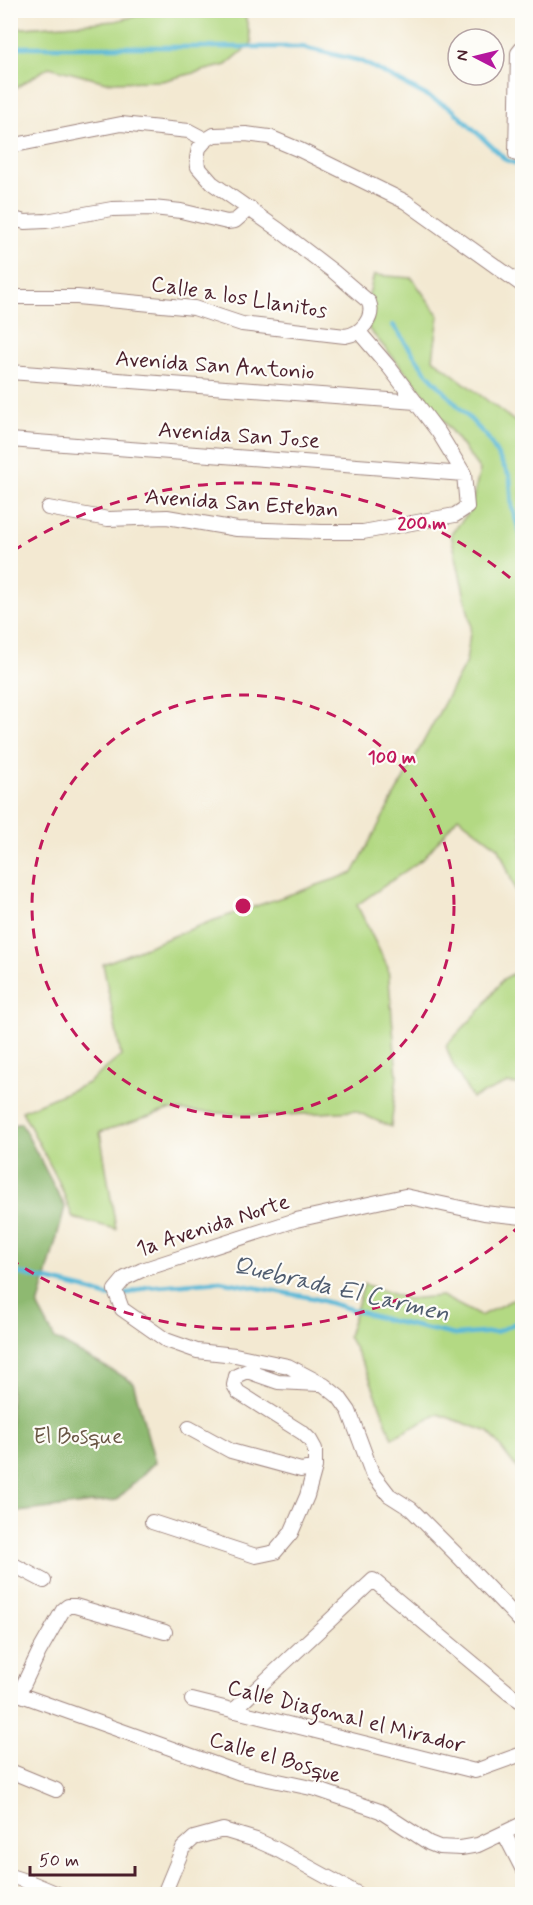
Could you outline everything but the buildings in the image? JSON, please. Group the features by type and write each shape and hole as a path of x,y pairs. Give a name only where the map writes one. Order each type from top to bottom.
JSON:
{"street":[{"path":"516,154 520,51"},
{"path":"10,146 121,124 189,131 206,140 214,135 246,134 268,137 300,150 406,202 522,285"},
{"name":"Calle a los Llanitos","path":"10,297 77,297 194,308 254,326 345,336 359,332 370,316 369,302 334,272 250,208 212,183 198,167 199,148 206,140"},
{"path":"10,218 25,222 46,221 112,209 153,208 181,211 227,222 235,221 250,208"},
{"path":"359,332 439,433 464,474"},
{"name":"Avenida San Antonio","path":"10,372 416,402"},
{"name":"Avenida San Jose","path":"10,440 464,474"},
{"name":"Avenida San Esteban","path":"48,508 108,519 167,517 237,529 363,532 455,515 467,507 464,474"},
{"name":"1a Avenida Norte","path":"522,1217 484,1213 405,1196 296,1220 142,1270 125,1278 115,1290 122,1309 166,1340 197,1351 235,1355 288,1366 324,1385 339,1397 349,1411 372,1473 389,1495 411,1509 522,1623"},
{"path":"152,1521 256,1556 276,1552 291,1533 307,1496 315,1467 315,1449 303,1433 238,1392 234,1385 236,1376 247,1371 279,1382 324,1385"},
{"path":"189,1428 231,1451 301,1470 315,1467"},
{"path":"10,1563 44,1581"},
{"path":"233,1711 373,1580 522,1702"},
{"path":"15,1693 63,1610 68,1606 75,1606 165,1632"},
{"name":"Calle el Bosque","path":"15,1693 240,1773 316,1789 380,1811 429,1843 440,1847 455,1849 470,1846 522,1824"},
{"name":"Calle Diagonal el Mirador","path":"192,1700 475,1771 522,1754"},
{"path":"10,1771 56,1790"},
{"path":"164,1894 183,1848 194,1838 223,1830 256,1839 358,1894"},
{"path":"504,1833 522,1868"},
{"path":"10,1876 58,1894"}],"green space":[{"path":"158,11 244,11 252,43 226,65 162,81 106,82 49,67 11,91 11,29 115,21"},
{"path":"374,275 412,278 439,316 433,359 522,427 522,907 499,848 458,817 424,858 357,905 388,968 397,1076 391,1127 355,1111 269,1116 168,1110 100,1132 116,1229 73,1218 59,1182 22,1111 88,1083 121,1056 103,964 209,922 353,873 466,662 471,625 451,534 470,511 480,470 420,389 362,321"},
{"path":"522,969 522,1086 508,1083 472,1098 453,1065 446,1046 482,1008 503,979"},
{"name":"El Bosque","path":"21,1123 65,1207 38,1307 55,1339 133,1382 155,1462 117,1500 19,1512 11,1506 10,1126"},
{"path":"364,1284 407,1299 442,1296 480,1316 522,1295 522,1475 489,1432 438,1414 392,1438 369,1376 348,1336"}],"waterway":[{"path":"10,47 302,47 361,61 452,109 506,160 522,166"},
{"name":"Quebrada El Carmen","path":"393,325 426,372 488,438 510,477 512,507 522,540"},
{"name":"Quebrada El Carmen","path":"10,1271 106,1296 119,1297 146,1287 220,1281 313,1298 387,1320 455,1335 496,1332 522,1320"}]}
